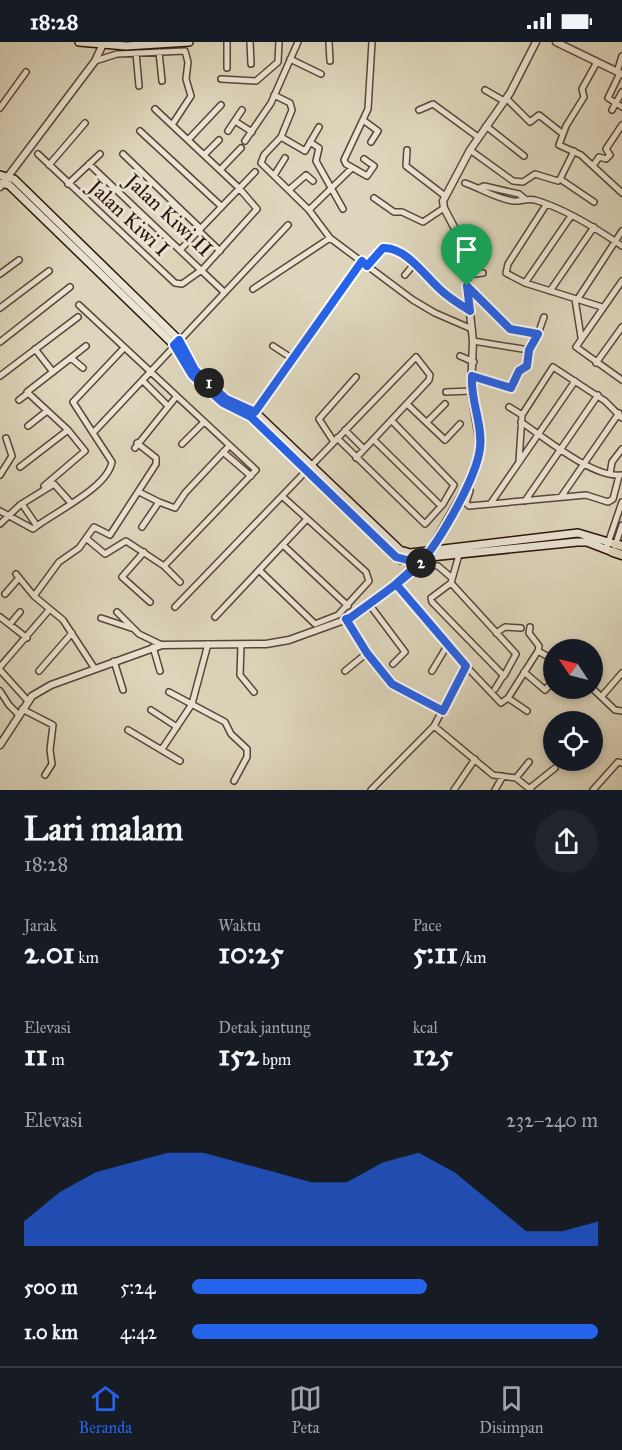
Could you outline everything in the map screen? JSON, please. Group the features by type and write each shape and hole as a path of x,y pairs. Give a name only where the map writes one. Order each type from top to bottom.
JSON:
{"main road":[{"path":"79,42 104,44 189,42"},
{"path":"1,182 9,176 177,343 195,370 226,399 255,412 401,560 461,549"},
{"path":"1,182 9,185 119,286"},
{"path":"177,343 192,375 223,403 251,417 310,468"},
{"path":"355,512 400,550 410,553 577,542 615,548"}],"street":[{"path":"227,42 227,68"},
{"path":"250,42 251,64"},
{"path":"221,79 256,81 278,62 279,42"},
{"path":"245,141 274,95 298,42"},
{"path":"329,42 330,61"},
{"path":"364,159 374,166 367,176 352,168 344,160 368,110 372,42"},
{"path":"0,745 28,701 37,692 51,685 162,645 241,645 289,640 346,619 396,584 426,557 456,508 479,457 480,434 471,391 474,362 465,248 444,208 445,196 478,137 505,99 536,42"},
{"path":"556,42 620,73"},
{"path":"9,176 95,61 104,44"},
{"path":"95,61 117,54 182,49 188,55 186,79 191,96 172,125"},
{"path":"159,52 162,81"},
{"path":"136,53 139,86"},
{"path":"619,105 608,98 620,73 622,56"},
{"path":"291,59 321,74"},
{"path":"597,62 582,88 584,97 559,145 573,151 593,166 622,193"},
{"path":"0,108 26,72"},
{"path":"485,90 505,99 530,123 539,115 563,134"},
{"path":"612,110 619,105 622,92"},
{"path":"274,95 292,106 281,137 261,161 309,210 330,238 427,309 472,329"},
{"path":"419,110 434,104 478,137"},
{"path":"188,140 221,105"},
{"path":"155,109 239,188 257,209 203,269"},
{"path":"228,131 242,110"},
{"path":"363,120 378,131 371,142"},
{"path":"235,121 252,132"},
{"path":"49,165 85,123"},
{"path":"593,166 599,158 606,159 610,155 606,149 622,125"},
{"path":"486,126 524,156"},
{"path":"281,137 303,151 319,127"},
{"path":"140,130 221,207"},
{"path":"204,155 219,140"},
{"path":"310,142 319,148 316,159 343,209"},
{"path":"220,170 241,148"},
{"path":"407,150 406,166 445,196"},
{"path":"470,150 513,181 523,182 535,174 558,181 561,179 594,202"},
{"path":"561,179 573,151"},
{"path":"123,153 220,251"},
{"name":"Jalan Kiwi I","path":"38,154 175,283 182,284 203,269"},
{"path":"68,184 100,154"},
{"path":"275,174 285,158"},
{"name":"Jalan Kiwi II","path":"89,164 203,269 224,292"},
{"path":"309,210 352,168"},
{"path":"181,249 255,172"},
{"path":"290,189 306,175 313,181"},
{"path":"465,183 479,188 484,186 519,194 525,199 546,205 594,227 622,245"},
{"path":"374,198 394,212 402,212 423,222 444,208"},
{"path":"546,205 505,269 512,278 602,308"},
{"path":"525,283 571,216"},
{"path":"93,433 288,225"},
{"path":"550,291 594,227"},
{"path":"581,337 576,300 622,231"},
{"path":"253,289 330,238"},
{"path":"255,412 365,263 386,247 414,262 444,293 470,311"},
{"path":"0,274 19,260"},
{"path":"405,276 414,262"},
{"path":"0,308 49,271"},
{"path":"467,275 483,273"},
{"path":"622,280 576,344 578,350 620,378 622,370"},
{"path":"467,286 510,329 538,334"},
{"path":"0,342 70,287"},
{"path":"79,304 255,470 164,566"},
{"path":"0,376 78,317"},
{"path":"472,376 512,387 519,371 526,368 529,350 544,317"},
{"path":"596,363 622,327"},
{"path":"473,341 529,350"},
{"path":"19,400 86,346"},
{"path":"273,346 293,360"},
{"path":"0,511 32,530 106,476 111,468 109,457 74,402 124,348"},
{"path":"35,349 53,372"},
{"path":"460,356 474,362"},
{"path":"175,607 416,357 430,377 356,458"},
{"path":"71,358 83,368"},
{"path":"519,461 521,418 553,367 598,395 620,415 583,463 561,497"},
{"path":"356,377 319,419 335,440 425,524 441,506 454,487 454,483 392,421"},
{"path":"142,381 168,406"},
{"path":"491,503 575,381"},
{"path":"446,392 471,391"},
{"path":"27,394 68,430 85,451 44,486"},
{"path":"525,501 598,395"},
{"path":"34,596 58,562 79,548 94,527 110,535 156,464 156,458 136,445 176,397"},
{"path":"407,404 445,440 460,424"},
{"path":"426,422 446,404"},
{"path":"470,491 466,503 468,506 586,495 612,501 621,476 583,463 539,434 508,407"},
{"path":"28,426 47,411"},
{"path":"183,444 203,423"},
{"path":"20,467 68,430"},
{"path":"345,430 364,449"},
{"path":"0,475 12,456 6,438"},
{"path":"374,440 441,506"},
{"path":"139,492 175,508 185,493 229,446"},
{"path":"610,474 612,462 622,449"},
{"path":"223,452 251,476"},
{"path":"0,524 6,515 54,484 71,503"},
{"path":"566,489 572,496"},
{"path":"259,570 312,623 322,622 338,615 368,585 366,572 282,496"},
{"path":"142,527 159,502"},
{"path":"615,548 622,502"},
{"path":"22,504 37,526"},
{"path":"215,617 307,519"},
{"path":"615,548 622,525"},
{"path":"87,538 105,554 126,541 164,566 180,582"},
{"path":"283,544 348,606"},
{"path":"461,549 451,581 431,598 432,602 503,676"},
{"path":"144,552 122,577 150,602"},
{"path":"422,565 438,566 516,656 495,689"},
{"path":"5,594 18,576 34,596 63,620 94,669"},
{"path":"396,584 447,646 501,703 508,698 538,651 539,646 529,633 530,627"},
{"path":"369,604 405,651 393,664"},
{"path":"28,701 0,669 49,610"},
{"path":"10,624 20,612"},
{"path":"117,612 133,629"},
{"path":"0,617 27,638"},
{"path":"101,618 133,629 162,645"},
{"path":"346,619 367,653 392,684 443,711"},
{"path":"496,633 505,627 521,628"},
{"path":"39,671 72,633"},
{"path":"162,749 192,704 208,644"},
{"path":"241,645 240,675 254,692"},
{"path":"432,671 447,646"},
{"path":"153,647 159,671"},
{"path":"538,651 543,654"},
{"path":"345,670 367,653"},
{"path":"114,661 123,690"},
{"path":"372,788 434,726 466,666"},
{"path":"524,672 543,689"},
{"path":"603,695 622,673"},
{"path":"0,691 9,705 20,712 53,725 50,750 52,764 45,775"},
{"path":"168,692 225,722 231,734 247,749 247,757 234,782"},
{"path":"603,697 615,710 622,711"},
{"path":"508,698 527,711"},
{"path":"151,710 177,727"},
{"path":"434,726 493,775 516,778 530,789 551,771"},
{"path":"128,730 180,761"},
{"path":"454,790 475,759"},
{"path":"516,778 530,762"},
{"path":"593,790 618,762 622,764"},
{"path":"495,790 503,776"},
{"path":"372,788 382,790"}],"route":[{"path":"467,286 470,311 444,293 426,277 414,262 394,250 383,248 367,266 362,261 255,412 226,399 195,370 179,340 174,345 192,375 223,403 251,417 396,557 401,560 426,557 413,571 396,584 466,666 443,711 392,684 367,653 346,619 413,571 418,565 426,557 456,508 479,457 480,434 471,391 472,376 488,378 511,388 519,371 527,366 529,350 537,339 538,334 510,329 467,286"}]}
